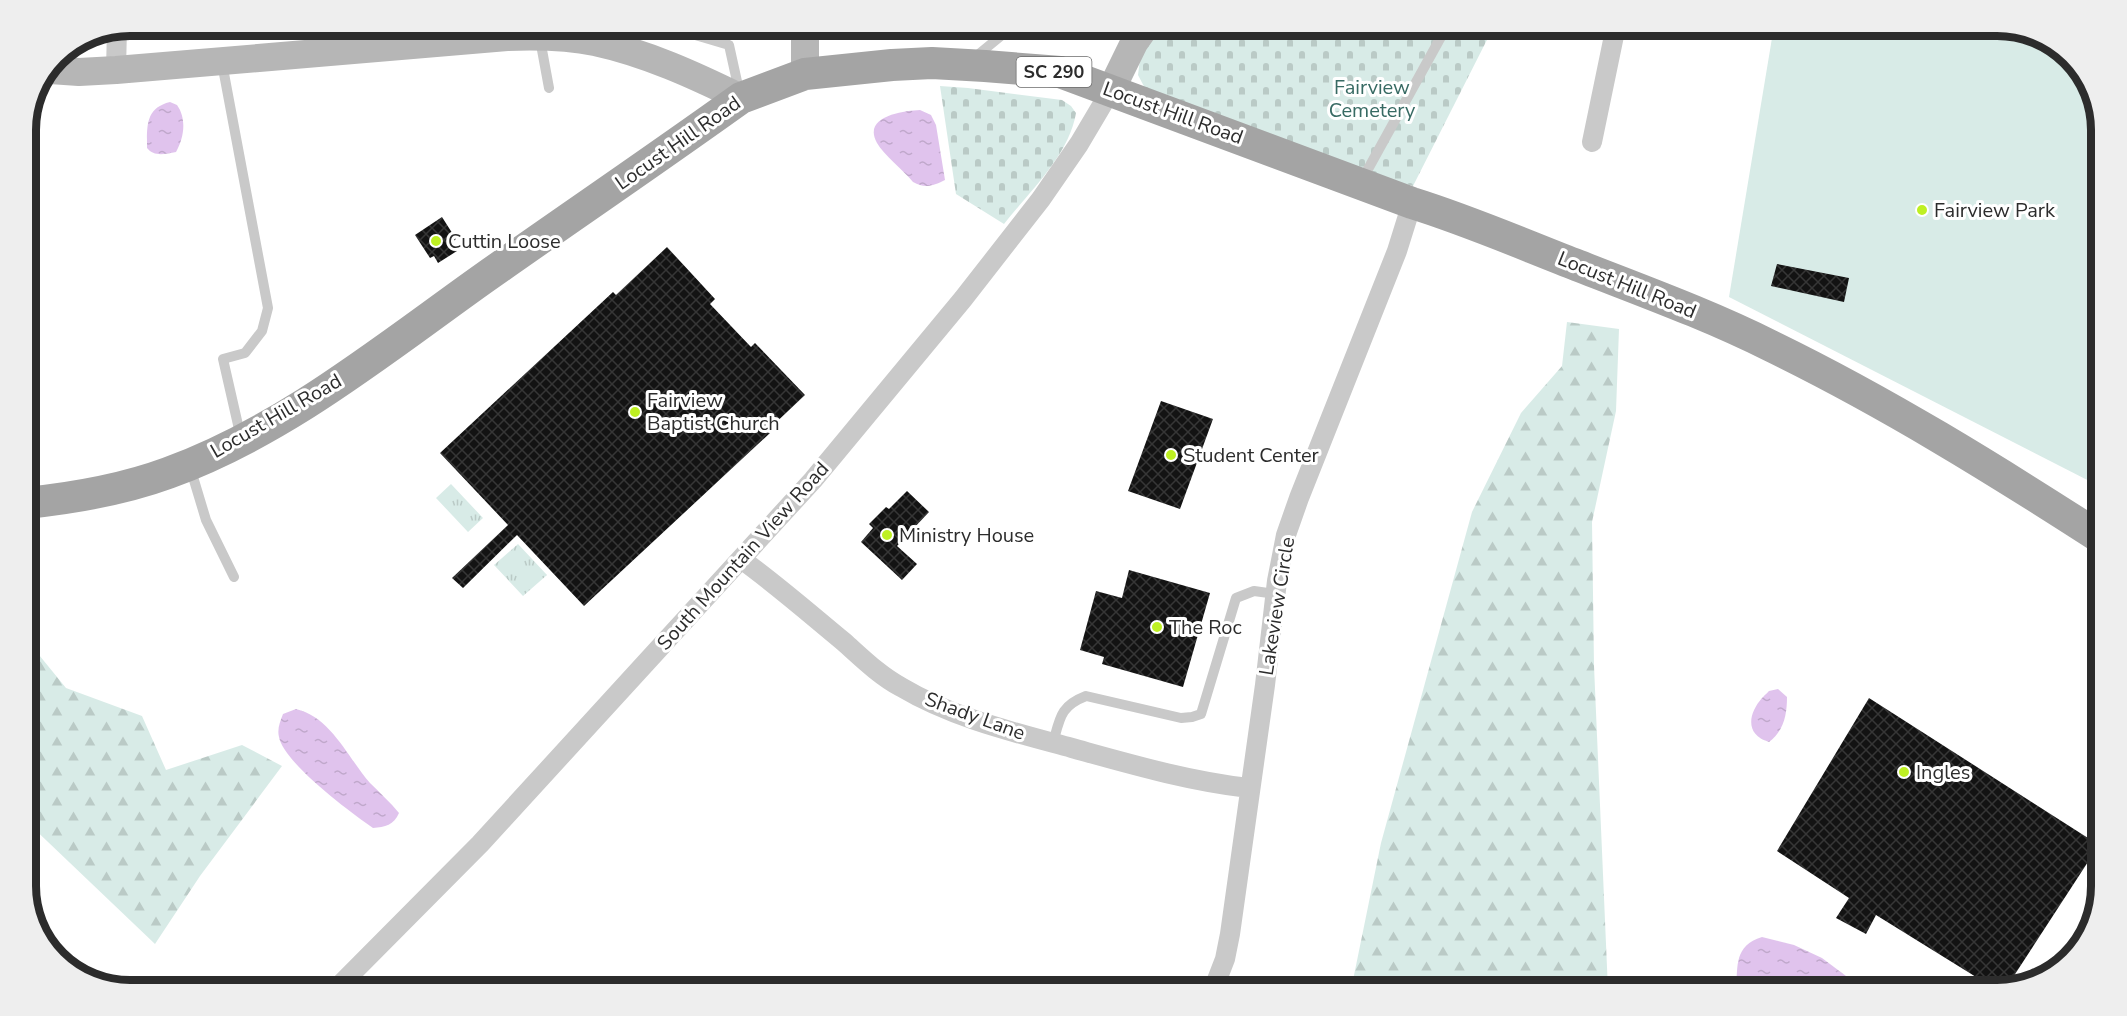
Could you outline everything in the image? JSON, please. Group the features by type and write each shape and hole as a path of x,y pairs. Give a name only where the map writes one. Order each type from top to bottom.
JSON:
{"main road":[{"name":"Locust Hill Road","path":"36,502 117,489 168,473 242,441 348,375 741,98 805,74 932,63 1060,72 1412,203 1450,215 1674,302 1770,345 1844,383 1973,456 2091,532"}],"street":[{"path":"58,71 116,70 540,36 594,42 620,49 687,71 741,98"},
{"path":"805,36 805,74"},
{"path":"1111,90 1139,36"},
{"path":"1592,142 1614,36"},
{"path":"116,70 117,37"},
{"name":"South Mountain View Road","path":"345,980 480,844 820,471 963,299 1047,190 1079,144 1111,90"},
{"name":"Lakeview Circle","path":"1217,980 1225,959 1230,934 1265,685 1275,594 1286,535 1392,262 1412,203"},
{"name":"Shady Lane","path":"741,559 770,580 877,672 926,700 976,721 1053,743 1212,784 1249,788"}],"lane":[{"path":"540,36 549,88"},
{"path":"620,49 636,36"},
{"path":"699,36 729,45 741,98"},
{"path":"966,65 1001,36"},
{"path":"1360,183 1442,36"},
{"path":"222,62 268,308 262,331 245,353 223,359 242,441"},
{"path":"189,464 206,520 234,577"},
{"path":"1053,743 1062,711 1074,701 1086,696 1181,718 1201,714 1236,598 1254,591 1275,594"}],"green space":[{"name":"Fairview Cemetery","path":"1152,36 1489,36 1413,186 1375,176 1148,94 1138,75 1141,51"},
{"name":"Fairview Park","path":"1772,36 2009,37 2021,39 2049,52 2068,68 2075,78 2086,100 2091,124 2091,482 1729,297"},
{"path":"940,86 1062,100 1076,113 1072,128 1057,158 1004,224 956,194"},
{"path":"1567,322 1619,329 1616,411 1592,522 1594,666 1608,980 1353,980 1381,843 1472,512 1521,413 1562,366"},
{"path":"451,484 483,518 468,532 436,498"},
{"path":"518,544 547,575 523,596 494,565"},
{"path":"36,651 66,688 142,716 166,770 242,745 282,766 200,876 155,944 36,831"}],"water":[{"path":"170,102 177,105 182,116 181,141 176,152 156,154 147,148 149,119 156,109"},
{"path":"920,110 931,115 936,125 945,180 929,186 913,182 880,148 874,134 875,127 886,117"},
{"path":"1778,689 1787,697 1785,716 1778,733 1769,742 1756,734 1751,723 1752,717 1762,698 1769,691"},
{"path":"296,709 308,713 329,729 370,783 399,813 392,823 373,828 319,786 293,760 284,748 278,731 283,714"},
{"path":"1762,937 1794,945 1822,958 1851,980 1737,980 1739,958 1746,946"}],"building":[{"name":"Cuttin Loose","path":"442,217 456,239 452,242 457,251 438,263 434,256 430,258 415,235"},
{"name":"Fairview Baptist Church","path":"667,247 715,299 710,304 751,347 755,343 805,395 768,430 770,433 584,606 517,535 463,588 452,578 508,525 440,453 613,292 616,295"},
{"path":"1777,264 1849,278 1844,302 1771,286"},
{"name":"Student Center","path":"1161,401 1213,419 1180,509 1128,491"},
{"name":"Ministry House","path":"907,491 929,512 897,546 917,564 902,580 861,542 873,528 869,524"},
{"name":"The Roc","path":"1129,570 1210,593 1183,687 1102,664 1104,657 1080,650 1096,591 1122,598"},
{"name":"Ingles","path":"1869,698 2091,840 2091,857 2012,978 1997,980 1981,980 1876,915 1866,934 1836,918 1849,898 1777,851"}],"place":[{"name":"Fairview Park","path":"1922,210"},
{"name":"Cuttin Loose","path":"436,241"},
{"name":"Fairview Baptist Church","path":"635,412"},
{"name":"Student Center","path":"1171,455"},
{"name":"Ministry House","path":"887,535"},
{"name":"The Roc","path":"1157,627"},
{"name":"Ingles","path":"1904,772"}]}
